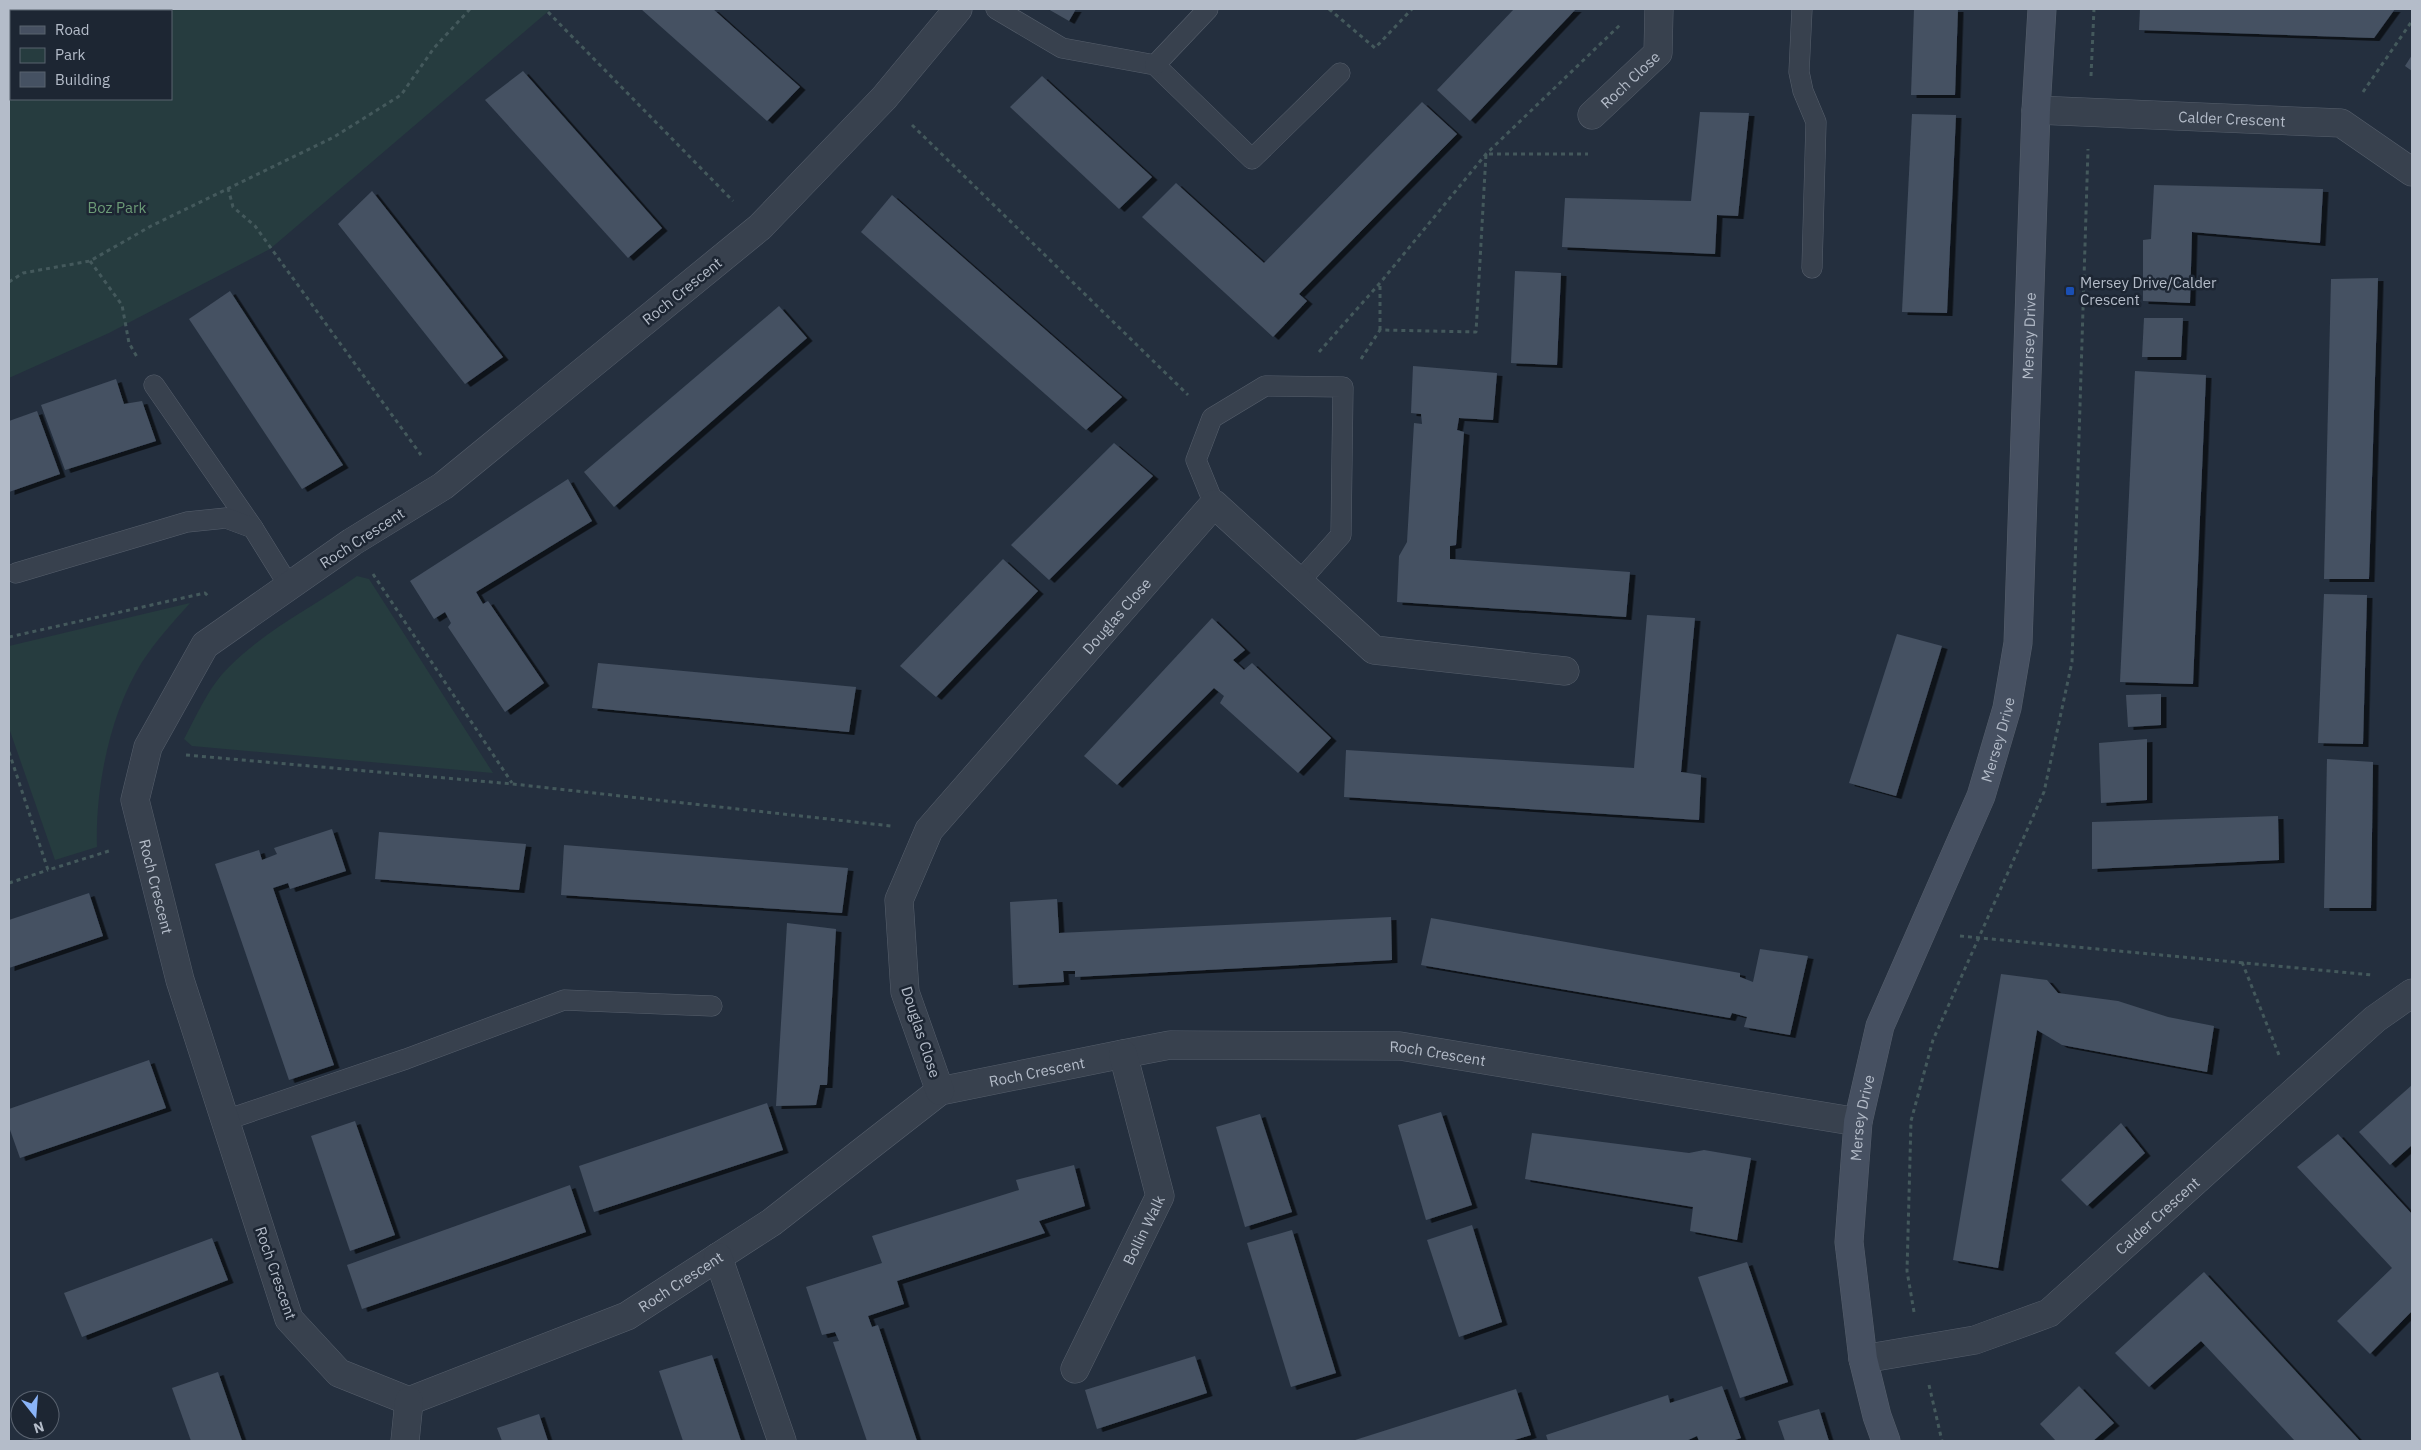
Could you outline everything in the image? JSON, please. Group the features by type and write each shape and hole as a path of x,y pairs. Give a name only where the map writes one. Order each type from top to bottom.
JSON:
{"street":[{"name":"Roch Crescent","path":"958,9 884,98 760,228 443,486 352,542 205,645 148,746 135,800 145,841 180,980 289,1319 339,1373 409,1401 627,1316 772,1222 940,1091 1170,1045 1400,1046 1858,1122"},
{"name":"Roch Close","path":"1592,116 1658,53 1659,9"},
{"name":"Mersey Drive","path":"1886,1441 1877,1416 1863,1359 1849,1242 1858,1122 1880,1026 1923,933 1982,796 2006,708 2018,643 2036,110 2042,9"},
{"name":"Calder Crescent","path":"2036,110 2341,123"},
{"path":"2341,123 2412,172"},
{"path":"1214,504 1374,650 1565,671"},
{"name":"Douglas Close","path":"940,1091 905,992 899,900 929,830 1214,504"},
{"name":"Calder Crescent","path":"1863,1359 1975,1340 2049,1313 2375,1019 2412,993"},
{"name":"Bollin Walk","path":"1075,1369 1160,1196 1122,1054"},
{"path":"718,1257 782,1441"},
{"path":"405,1441 409,1401"}],"lane":[{"path":"996,9 1062,48 1155,65 1252,159 1340,73"},
{"path":"1155,65 1208,9"},
{"path":"1802,9 1799,72 1803,91 1816,122 1812,268"},
{"path":"154,384 253,528 289,586"},
{"path":"1214,504 1196,460 1212,418 1265,386 1343,387 1341,536 1299,582"},
{"path":"16,573 188,522 226,518 253,528"},
{"path":"226,1120 406,1059 564,1000 712,1006"}],"path":[{"path":"9,282 23,273 90,261 151,226 334,137 401,94 434,48 470,9"},
{"path":"1329,9 1375,48 1412,9"},
{"path":"548,12 760,228"},
{"path":"2341,123 2412,21"},
{"path":"1301,386 1308,364 1380,283 1486,154 1624,22"},
{"path":"884,98 1212,418"},
{"path":"1486,154 1593,154 1592,116"},
{"path":"1380,330 1476,332 1486,154"},
{"path":"228,188 234,208 256,226 443,486"},
{"path":"90,261 122,305 129,343 154,384"},
{"path":"1343,387 1380,330 1380,283"},
{"path":"352,542 513,784"},
{"path":"9,637 205,593 234,624"},
{"path":"148,746 180,754 513,784 929,830"},
{"path":"9,752 48,870"},
{"path":"9,883 145,841"},
{"path":"1923,933 2374,975"},
{"path":"2242,962 2294,1092"}],"green space":[{"name":"Boz Park","path":"9,9 551,9 270,249 109,333 9,378"},
{"path":"357,576 369,579 493,773 192,746 184,739 215,683 229,667 258,641"},
{"path":"190,603 142,662 121,704 113,727 102,776 97,824 97,847 55,860 9,728 9,646"}],"building":[{"path":"641,9 713,9 800,87 767,121"},
{"path":"1048,9 1076,9 1069,21"},
{"path":"1514,9 1576,9 1470,121 1437,90"},
{"path":"1914,9 1958,9 1955,95 1911,95"},
{"path":"2140,9 2395,9 2374,38 2139,30"},
{"path":"2412,55 2412,71 2405,66"},
{"path":"523,71 662,228 628,258 485,100"},
{"path":"1042,76 1152,177 1119,209 1010,107"},
{"path":"1422,102 1457,134 1299,294 1307,301 1273,337 1142,217 1176,183 1264,263"},
{"path":"1700,112 1749,113 1738,216 1717,215 1715,254 1562,247 1565,198 1691,201"},
{"path":"1912,114 1956,115 1947,313 1902,312"},
{"path":"2154,185 2323,189 2320,243 2192,232 2190,303 2143,301 2143,240 2151,239"},
{"path":"372,191 503,357 465,384 338,224"},
{"path":"892,195 1122,397 1086,430 861,232"},
{"path":"1515,271 1561,273 1557,365 1511,363"},
{"path":"2378,278 2369,579 2324,579 2331,279"},
{"path":"230,291 343,465 302,489 189,319"},
{"path":"779,306 807,338 614,507 584,472"},
{"path":"2144,318 2183,318 2181,357 2142,357"},
{"path":"1413,366 1497,373 1493,420 1459,418 1457,430 1464,432 1456,545 1450,546 1450,559 1630,572 1626,617 1397,602 1399,556 1407,542 1414,423 1422,424 1421,414 1411,413"},
{"path":"2135,371 2206,375 2193,684 2120,682"},
{"path":"116,379 124,404 142,401 156,441 65,470 41,405"},
{"path":"37,411 60,474 9,492 9,421"},
{"path":"1114,443 1153,476 1049,580 1011,545"},
{"path":"568,479 592,521 476,592 483,604 488,601 544,683 505,712 448,627 451,623 445,612 434,619 410,581"},
{"path":"1003,559 1038,591 936,697 900,666"},
{"path":"2324,594 2367,595 2363,744 2318,743"},
{"path":"1647,615 1695,618 1681,772 1701,775 1699,820 1344,797 1346,750 1634,768"},
{"path":"1212,618 1245,650 1233,660 1244,670 1252,663 1331,738 1298,773 1220,703 1224,696 1214,688 1117,785 1084,756"},
{"path":"1897,634 1942,646 1896,796 1849,783"},
{"path":"598,663 856,687 849,732 592,708"},
{"path":"2161,694 2161,725 2128,727 2126,695"},
{"path":"2147,739 2147,800 2101,803 2099,743"},
{"path":"2327,759 2373,762 2371,908 2324,908"},
{"path":"2278,816 2279,860 2092,869 2092,822"},
{"path":"332,829 346,871 290,889 288,883 273,888 334,1065 289,1080 215,864 259,850 262,860 277,854 274,848"},
{"path":"379,832 526,844 519,890 375,879"},
{"path":"564,845 848,868 842,913 561,895"},
{"path":"89,893 103,936 9,968 9,920"},
{"path":"1057,899 1059,933 1391,917 1392,960 1075,977 1075,971 1063,971 1064,982 1013,985 1010,902"},
{"path":"1431,918 1740,973 1740,977 1753,982 1760,949 1808,956 1790,1035 1744,1027 1747,1017 1732,1013 1730,1018 1421,965"},
{"path":"787,923 836,929 827,1085 820,1085 816,1105 776,1106"},
{"path":"2001,974 2047,980 2058,993 2118,1001 2168,1017 2214,1026 2207,1072 2062,1045 2037,1030 1998,1268 1953,1260"},
{"path":"149,1060 166,1108 20,1158 9,1127 9,1109"},
{"path":"2412,1085 2412,1145 2390,1165 2359,1132"},
{"path":"767,1103 783,1150 594,1212 579,1166"},
{"path":"1441,1112 1472,1205 1426,1220 1398,1125"},
{"path":"1260,1114 1292,1212 1245,1227 1216,1127"},
{"path":"355,1121 395,1235 350,1251 311,1136"},
{"path":"2121,1123 2145,1153 2087,1206 2061,1180"},
{"path":"1532,1133 1689,1153 1704,1150 1751,1158 1737,1240 1690,1231 1693,1207 1525,1179"},
{"path":"2338,1134 2412,1214 2412,1311 2370,1354 2337,1321 2392,1268 2297,1167"},
{"path":"1074,1165 1085,1206 1039,1221 1045,1233 897,1281 904,1304 868,1316 872,1327 878,1325 917,1441 867,1441 833,1342 839,1341 835,1332 822,1335 806,1287 882,1263 872,1236 1019,1190 1016,1180"},
{"path":"570,1185 586,1232 362,1309 347,1265"},
{"path":"1472,1225 1502,1322 1459,1337 1427,1240"},
{"path":"1292,1230 1336,1373 1291,1387 1247,1243"},
{"path":"212,1238 228,1280 82,1337 64,1293"},
{"path":"1747,1262 1788,1382 1740,1398 1698,1277"},
{"path":"2204,1272 2360,1441 2295,1441 2201,1341 2149,1387 2115,1353"},
{"path":"712,1355 741,1441 683,1441 659,1371"},
{"path":"1195,1356 1207,1393 1097,1429 1085,1390"},
{"path":"218,1372 242,1441 191,1441 172,1388"},
{"path":"1722,1386 1741,1438 1732,1441 1699,1441 1697,1436 1686,1441 1548,1441 1546,1435 1668,1395 1670,1403"},
{"path":"2079,1386 2114,1423 2093,1441 2056,1441 2040,1424"},
{"path":"1516,1389 1531,1435 1511,1441 1352,1441"},
{"path":"1819,1409 1829,1441 1785,1441 1778,1421"},
{"path":"539,1414 548,1441 502,1441 497,1428"}],"place":[{"name":"Mersey Drive/Calder Crescent","path":"2070,291"}]}
